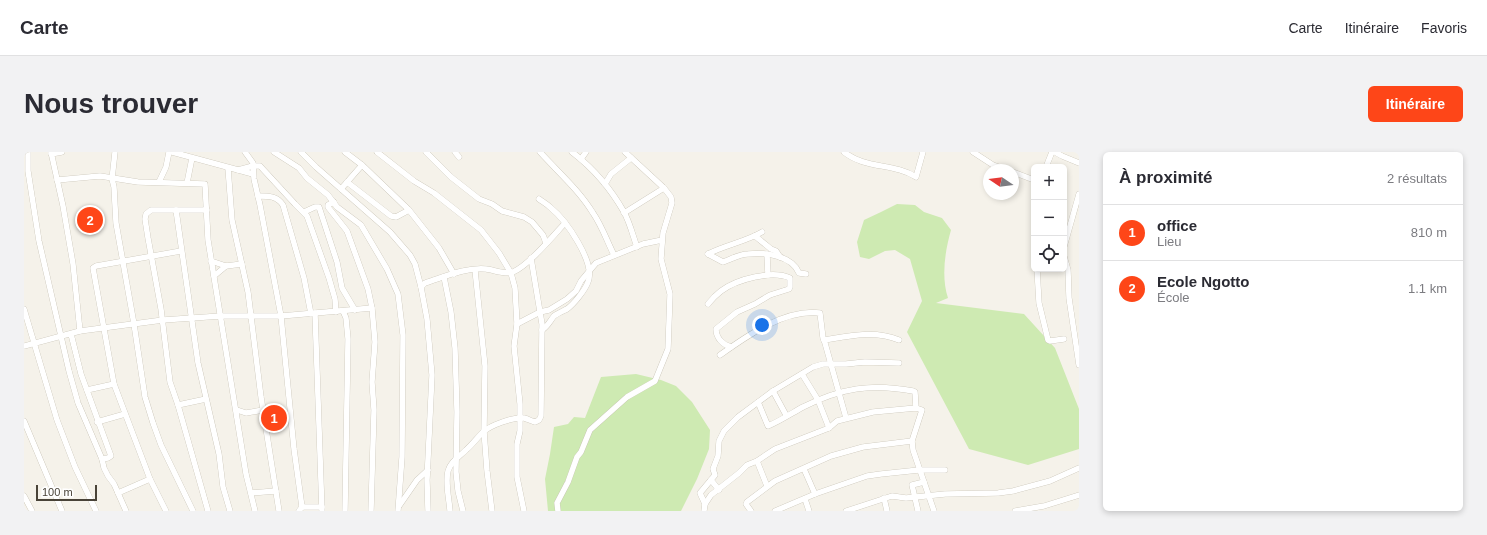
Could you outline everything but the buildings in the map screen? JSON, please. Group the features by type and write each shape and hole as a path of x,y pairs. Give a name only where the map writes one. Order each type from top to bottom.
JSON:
{"street":[{"path":"28,152 28,171 39,241 60,338 75,394 107,473 126,511"},
{"path":"62,152 51,153 63,206 73,264 80,332"},
{"path":"115,152 112,179 114,186 116,223 143,384 153,423 161,445 193,511"},
{"path":"159,182 166,167 169,152"},
{"path":"244,152 252,162 253,166 253,174 281,316 301,509 322,509 313,314 283,205 278,198 258,196"},
{"path":"274,152 299,169 334,202 337,207 362,226 387,269 399,297 403,350 402,457 397,510"},
{"path":"301,152 386,229 410,255 418,271 427,319 432,375 428,470 428,511"},
{"path":"345,152 362,165 409,210 434,241 454,274"},
{"path":"376,152 414,181 434,193 477,226 500,253 511,273 515,288 517,324 514,346 519,390 520,431 517,444 517,477 524,511"},
{"path":"426,152 451,177 479,199 492,204 502,211 524,217 532,222 543,235 546,243"},
{"path":"540,152 566,179 593,213 614,255"},
{"path":"572,152 581,159 605,184 624,213 637,247"},
{"path":"581,159 586,152"},
{"path":"558,511 557,503 568,482 577,457 581,452 590,430 627,397 655,381 668,349 670,294 662,263 662,240 672,203 671,197 664,188 625,152"},
{"path":"844,152 871,165 899,169 916,177 923,152"},
{"path":"973,152 991,164"},
{"path":"1048,164 1054,152 1079,163"},
{"path":"176,153 253,174"},
{"path":"187,183 192,158"},
{"path":"605,184 611,174 631,158"},
{"path":"341,189 362,165"},
{"path":"238,170 253,166 261,167 294,204 304,212 311,223 329,278 335,299 336,312"},
{"path":"228,168 232,220 248,292 278,511"},
{"path":"1019,174 1031,179"},
{"path":"57,180 100,176 112,179 205,184 211,261 237,410 246,474 254,511"},
{"path":"347,182 391,216 396,217 409,210"},
{"path":"624,213 664,188"},
{"path":"1067,236 1079,194"},
{"path":"539,199 551,208 566,223 587,262 589,273 588,282 576,301 567,309 555,316 542,330"},
{"path":"334,202 328,205 328,207 347,231 368,289 372,308 375,342 372,382 374,410 372,511"},
{"path":"304,212 315,207 319,207 337,262 342,288 355,310"},
{"path":"207,210 151,210 146,214 145,219 163,320 170,382 208,511"},
{"path":"176,210 198,363 230,511"},
{"path":"422,287 426,283 454,274 475,270 484,269 511,273 531,258 566,223"},
{"path":"762,232 755,236 719,248 708,254 723,262 747,254 767,254 780,256"},
{"path":"755,236 771,249 776,251 797,269 799,273 806,274"},
{"path":"517,324 540,312 549,310 575,293 581,281 596,263 614,255 662,240"},
{"path":"166,511 150,479 114,384 97,298 93,267 181,251"},
{"path":"767,254 768,275"},
{"path":"450,511 447,488 448,475 452,463 472,445 484,431 496,425 519,418 530,419 535,422 539,420 542,320 534,268 531,258"},
{"path":"211,261 226,266 242,264"},
{"path":"214,276 226,266"},
{"path":"1067,266 1069,298 1079,365"},
{"path":"475,270 486,366 484,431 492,511"},
{"path":"1037,272 1039,303 1048,340 1064,339"},
{"path":"708,304 726,288 748,278 768,275 786,276 790,278 790,288 770,294 755,304 742,309 716,330 716,334 722,342 731,347"},
{"path":"444,278 451,312 455,348 457,412 456,459 458,491 463,511"},
{"path":"24,346 80,332 163,320 250,315 281,316 343,312 372,308"},
{"path":"24,309 33,344 57,420 68,449 96,511"},
{"path":"343,312 346,318 348,339 345,511"},
{"path":"720,355 752,334 781,319 803,313 821,313 824,340 846,418"},
{"path":"71,334 81,374 97,422 111,456 102,459"},
{"path":"824,340 867,335 882,335 899,340"},
{"path":"705,504 700,492 715,475 713,469 718,456 719,441 724,431 738,417 758,402 816,366 878,361 899,363"},
{"path":"802,374 818,400 828,428"},
{"path":"87,390 114,384"},
{"path":"758,402 768,426 818,400 865,387 878,386 914,391 916,408"},
{"path":"773,392 786,416"},
{"path":"178,405 206,399"},
{"path":"704,511 705,504 711,495 741,472 747,465 757,461 775,449 828,428 837,420 887,410 916,408 922,410 912,442 913,450 919,470 930,495 934,511"},
{"path":"237,410 246,413 263,410"},
{"path":"97,422 125,414"},
{"path":"24,421 62,511"},
{"path":"751,511 746,504 747,502 767,486 795,471 804,469 831,456 856,448 889,443 912,442"},
{"path":"757,461 767,486"},
{"path":"846,511 892,496 898,498 1013,491 1050,481 1079,468"},
{"path":"804,469 815,494"},
{"path":"397,510 417,480 428,470"},
{"path":"775,511 815,494 867,476 919,470 945,470"},
{"path":"118,493 150,479"},
{"path":"711,480 719,490"},
{"path":"918,511 912,485 924,482"},
{"path":"251,493 276,491"},
{"path":"1015,511 1044,506 1079,495"},
{"path":"24,496 32,511"},
{"path":"884,498 887,511"},
{"path":"805,499 809,511"}],"green space":[{"path":"897,204 915,205 924,212 942,218 951,230 947,247 944,273 948,298 936,303 1024,314 1055,348 1079,409 1079,449 1028,465 969,449 907,332 922,301 910,259 895,250 885,251 869,259 860,257 857,242 864,220"},
{"path":"636,374 661,380 676,386 692,402 710,430 709,449 697,479 681,511 548,511 545,479 554,427 568,424 574,417 585,418 601,377"}],"place":[{"name":"Ecole Ngotto","path":"90,220"},
{"name":"office","path":"274,418"}]}
